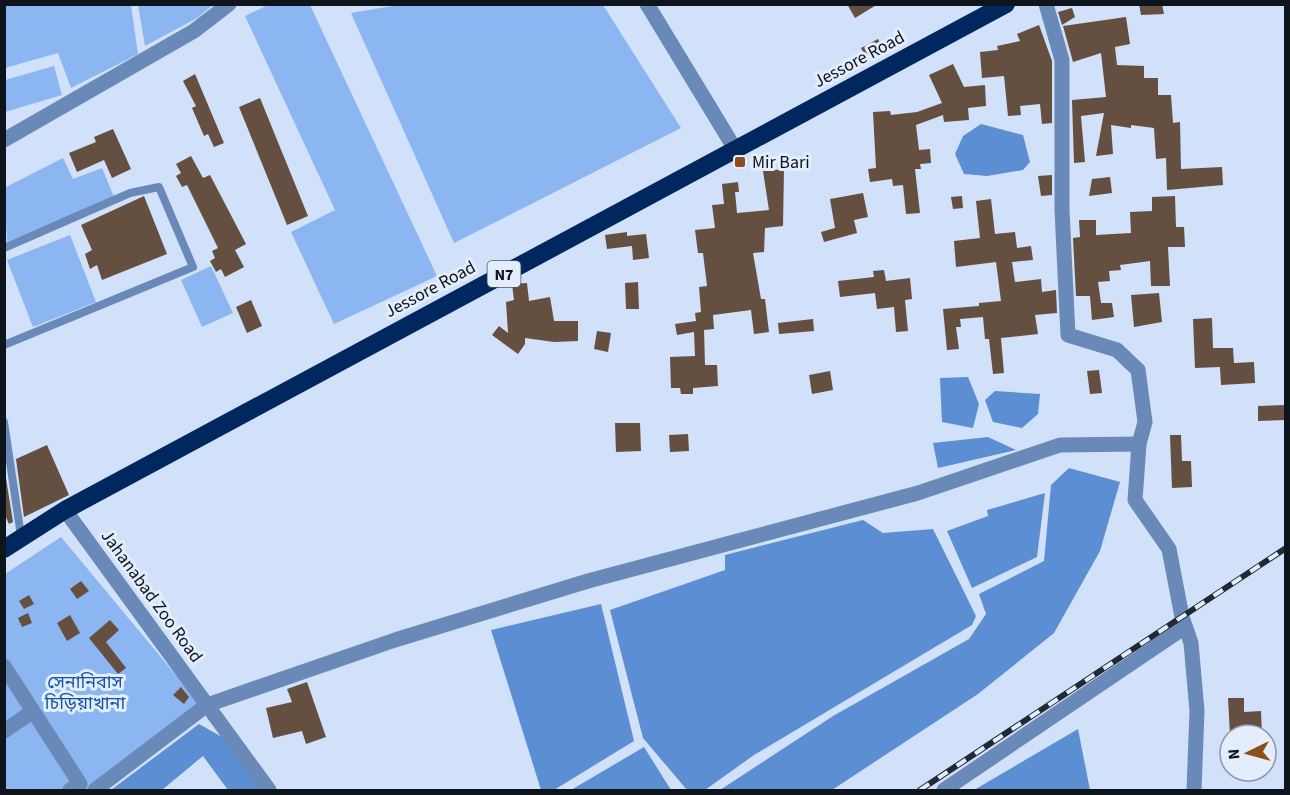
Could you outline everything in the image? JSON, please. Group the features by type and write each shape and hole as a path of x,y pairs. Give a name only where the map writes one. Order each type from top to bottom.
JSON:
{"highway":[{"name":"Jessore Road","path":"4,549 65,510 1006,4"}],"street":[{"path":"4,140 194,31 229,4"},
{"path":"647,4 735,149"},
{"path":"1046,4 1062,60 1062,210 1068,335 1117,350 1138,370 1146,422 1139,444 1135,500 1169,549 1185,627 1191,643 1197,711 1194,790"},
{"path":"95,790 207,705 395,640 543,595 918,493 1060,445 1139,444"},
{"name":"Jahanabad Zoo Road","path":"65,510 269,790"},
{"path":"944,790 1185,627"},
{"path":"4,666 80,784 70,790"},
{"path":"4,731 32,712"}],"lane":[{"path":"4,248 130,192 159,187 193,267 4,345"},
{"path":"4,422 22,538"}],"green space":[{"path":"5,4 131,5 138,54 71,88 58,53 5,68"},
{"path":"138,4 213,5 197,18 145,46"},
{"path":"270,4 310,5 437,276 334,324 291,232 335,210 245,16"},
{"path":"398,5 603,5 681,128 454,243 351,13"},
{"path":"54,66 62,95 5,112 5,80"},
{"path":"63,158 73,179 102,168 114,197 7,242 4,188"},
{"path":"70,235 96,302 33,327 7,260"},
{"path":"211,266 233,313 202,327 181,280"},
{"name":"সেনানিবাস চিড়িয়াখানা","path":"61,537 199,703 90,790 5,790 5,574"}],"shaded area":[{"path":"981,124 1023,135 1030,162 1023,170 987,176 964,174 955,154 963,136"},
{"path":"968,377 979,404 973,428 942,422 940,378"},
{"path":"995,391 1040,394 1038,414 1022,428 993,422 985,400"},
{"path":"988,437 1016,450 938,468 933,443"},
{"path":"1069,468 1120,482 1100,551 1054,633 978,694 832,790 720,790 833,716 969,639 986,614 979,594 1044,561 1051,485"},
{"path":"1045,493 1037,557 972,588 947,531 988,516 987,510"},
{"path":"863,520 883,533 933,529 976,616 972,625 754,755 705,790 687,790 643,738 610,610 725,570 725,555"},
{"path":"601,604 634,741 554,790 541,790 491,630"},
{"path":"199,724 222,737 262,790 228,790 203,756 162,790 111,790"},
{"path":"1078,729 1090,790 974,790"},
{"path":"644,747 671,790 571,790"}],"building":[{"path":"847,4 878,4 855,18"},
{"path":"1139,4 1162,4 1164,14 1141,15"},
{"path":"1072,8 1075,17 1062,25 1058,12"},
{"path":"1126,17 1130,44 1115,47 1117,65 1144,66 1144,78 1158,78 1158,95 1171,95 1173,123 1180,122 1181,169 1222,167 1223,185 1167,190 1166,158 1156,159 1154,128 1111,125 1113,154 1096,156 1104,113 1081,116 1085,162 1074,163 1072,100 1106,97 1101,53 1073,62 1063,26"},
{"path":"1039,25 1052,61 1052,123 1042,124 1040,104 1020,106 1021,115 1008,116 1004,76 982,78 980,52 998,50 997,46 1020,41 1017,34"},
{"path":"878,39 883,48 866,57 861,48"},
{"path":"953,64 964,87 985,85 986,106 968,108 969,120 944,122 943,115 916,125 919,150 930,149 931,163 920,164 921,169 915,169 920,213 906,214 903,185 893,186 892,179 870,182 868,169 876,168 873,112 890,111 891,115 917,112 942,103 929,75"},
{"path":"195,74 224,143 214,147 208,134 204,136 192,108 196,106 183,81"},
{"path":"260,98 308,216 287,225 239,107"},
{"path":"113,129 131,169 112,178 104,160 77,172 69,153 96,142 94,137"},
{"path":"191,156 203,178 210,175 246,244 235,250 244,267 225,277 221,269 216,272 210,261 215,258 212,251 218,248 187,185 182,187 176,176 181,173 176,164"},
{"path":"784,169 783,226 765,228 764,252 753,253 761,299 765,299 769,332 754,334 751,310 713,315 714,329 704,330 705,365 717,365 718,386 693,388 693,394 681,394 680,388 671,388 670,357 695,356 694,332 677,335 675,324 696,321 695,313 701,312 699,287 707,286 703,253 698,253 695,230 715,228 712,205 724,204 722,184 738,182 739,192 735,192 737,213 769,210 763,171"},
{"path":"1052,175 1052,195 1041,196 1038,176"},
{"path":"1110,177 1112,193 1089,196 1092,179"},
{"path":"863,193 868,217 854,220 857,233 824,242 821,232 835,228 830,199"},
{"path":"144,196 167,254 102,280 97,265 90,269 85,254 92,250 81,225"},
{"path":"962,196 963,208 953,209 951,197"},
{"path":"1175,196 1176,227 1184,227 1185,247 1168,247 1170,286 1151,286 1150,261 1120,265 1121,270 1109,271 1110,281 1098,282 1101,303 1112,303 1114,317 1092,320 1090,296 1076,296 1073,238 1080,237 1079,220 1096,220 1096,235 1131,233 1130,212 1152,211 1152,197"},
{"path":"991,199 995,234 1015,232 1017,248 1031,246 1033,260 1012,262 1015,282 1041,279 1042,292 1056,290 1057,313 1035,315 1038,334 1001,338 1004,373 993,374 989,339 985,339 983,317 960,319 961,327 956,327 959,349 947,350 943,309 979,306 979,303 1001,301 996,262 956,267 954,241 980,238 976,201"},
{"path":"627,232 627,236 646,234 649,258 633,260 632,246 607,249 605,235"},
{"path":"884,270 886,281 910,278 912,299 905,300 908,331 896,332 894,307 877,309 875,293 840,297 838,281 874,277 873,271"},
{"path":"638,282 639,309 626,309 625,283"},
{"path":"527,283 529,301 550,297 554,321 578,321 578,341 554,342 525,338 525,344 518,354 492,335 499,326 508,333 506,302 514,300 512,284"},
{"path":"1159,293 1162,322 1134,327 1131,295"},
{"path":"251,300 262,326 247,333 236,307"},
{"path":"1212,318 1213,348 1233,348 1234,363 1254,362 1255,383 1221,385 1220,367 1195,368 1193,319"},
{"path":"813,319 814,331 779,334 778,323"},
{"path":"597,331 611,333 608,352 594,349"},
{"path":"1099,370 1102,393 1090,394 1087,371"},
{"path":"830,371 833,390 812,394 809,375"},
{"path":"1286,405 1286,420 1258,421 1258,406"},
{"path":"615,423 640,423 641,451 616,452"},
{"path":"688,434 689,451 670,452 669,435"},
{"path":"1170,435 1181,435 1182,461 1191,461 1192,487 1172,488"},
{"path":"47,445 69,495 24,517 16,459"},
{"path":"4,466 13,522 9,524 4,513"},
{"path":"81,581 89,591 77,599 70,589"},
{"path":"29,595 34,604 24,609 19,601"},
{"path":"28,613 32,623 22,627 18,618"},
{"path":"70,615 80,633 67,641 57,623"},
{"path":"110,620 119,630 106,642 126,668 118,674 89,638"},
{"path":"307,682 326,737 306,744 302,731 273,738 266,708 292,702 287,689"},
{"path":"181,687 189,697 184,704 173,695"},
{"path":"1228,698 1244,698 1244,712 1261,711 1262,723 1229,723"}],"railway":[{"path":"920,790 1286,548"}],"place":[{"name":"Mir Bari","path":"740,162"}]}
